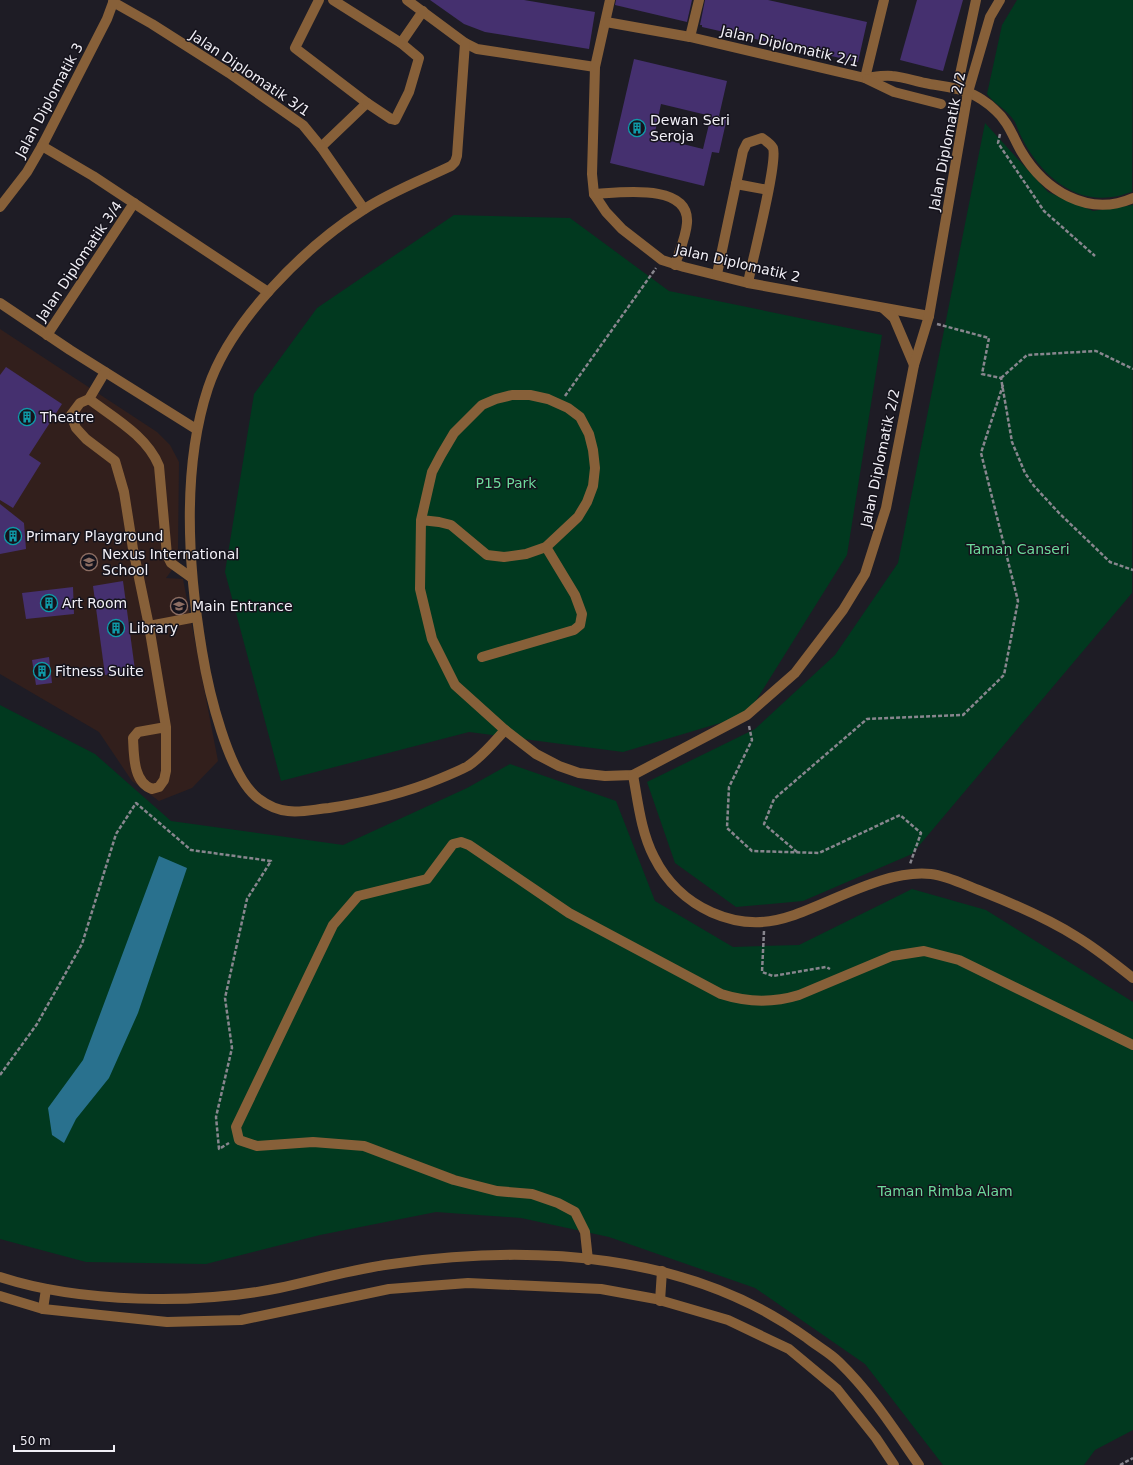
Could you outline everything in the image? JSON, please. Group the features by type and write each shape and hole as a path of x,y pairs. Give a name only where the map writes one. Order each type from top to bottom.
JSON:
{"street":[{"path":"319,0 295,48 366,103 395,120 398,116 419,62 419,58 416,54 400,43 333,0"},
{"path":"407,0 465,43 477,49 595,67"},
{"path":"400,43 426,0"},
{"name":"Jalan Diplomatik 2","path":"610,0 595,67 592,174 594,194 606,212 622,229 662,260 675,264 748,283 882,308 928,319"},
{"path":"690,37 699,0"},
{"path":"884,0 865,78 894,92 941,104"},
{"path":"959,79 976,0"},
{"name":"Jalan Diplomatik 2/2","path":"421,520 451,525 487,555 504,557 518,555 546,547 561,535 581,512 587,502 593,486 595,468 589,434 580,417 548,399 530,395 512,395 482,405 454,433 441,455 432,472 421,520 420,589 432,639 455,685 505,730 536,754 559,766 579,773 605,776 633,775 747,715 795,673 843,610 865,574 886,508 914,365 928,319 968,92 990,17 1000,0"},
{"name":"Jalan Diplomatik 3","path":"0,207 27,172 42,146 107,19 113,1"},
{"name":"Jalan Diplomatik 3/1","path":"113,1 235,77 302,125 321,147 364,209"},
{"name":"Jalan Diplomatik 2/1","path":"606,22 690,37 865,78 892,76 968,92"},
{"path":"465,43 457,156 455,162 451,166 364,209 308,253 268,292 235,336 222,357 208,385 196,429 189,509 192,578 196,617 207,677 229,751 244,783 257,798 270,806 288,811 308,810 364,803 413,790 469,766 505,730"},
{"path":"968,92 995,109 1005,120 1022,152 1037,173 1058,191 1069,198 1093,204 1106,205 1124,202 1133,198"},
{"path":"321,147 366,103"},
{"path":"717,274 742,151 747,143 762,138 769,142 773,149 768,190 748,283"},
{"path":"42,146 134,203 268,292"},
{"path":"736,184 768,190"},
{"path":"594,194 654,193 666,195 676,200 682,207 687,223 675,264"},
{"name":"Jalan Diplomatik 3/4","path":"47,335 134,203"},
{"path":"0,304 196,429"},
{"path":"882,308 894,318 914,365"},
{"path":"106,372 89,400 80,403 71,415 76,428 86,439 115,461 124,492 133,549 150,626 166,727 166,771 164,780 159,787 152,789 141,783 137,775 133,738 138,732 166,727"},
{"path":"89,400 145,442 154,452 159,466 167,555 171,563 192,578"},
{"path":"482,657 574,630 580,624 582,614 574,595 546,547"},
{"path":"150,626 196,617"},
{"path":"633,775 641,822 654,857 680,893 694,904 715,915 746,922 765,922 789,917 887,878 907,874 931,874 959,882 1031,911 1078,937 1133,978"},
{"path":"588,1260 585,1232 575,1212 558,1203 532,1194 497,1192 454,1180 364,1146 313,1142 257,1146 239,1140 238,1137 236,1127 333,925 358,896 427,879 454,844 461,842 469,845 570,913 721,994 736,999 756,1001 784,1000 799,996 892,956 924,951 959,960 1133,1045"},
{"path":"0,1277 46,1289 150,1299 206,1298 277,1288 338,1273 400,1263 447,1258 530,1255 618,1262 662,1271 742,1299 788,1325 837,1360 876,1401 919,1465"},
{"path":"660,1300 662,1271"},
{"path":"0,1296 43,1309 167,1322 241,1320 388,1288 468,1284 601,1289 660,1300 728,1320 789,1349 837,1390 876,1438 894,1465"},
{"path":"43,1309 46,1289"}],"path":[{"path":"1005,120 998,143 1044,211 1095,256"},
{"path":"559,404 662,260"},
{"path":"928,319 988,338 982,374 1001,378"},
{"path":"1001,378 1027,355 1096,351 1133,369"},
{"path":"1001,378 1012,442 1025,473 1039,491 1110,562 1133,570"},
{"path":"797,852 764,824 774,799 867,719 963,716 1004,675 1018,601 980,453 1003,385"},
{"path":"747,715 752,740 729,787 727,828 752,851 819,853 900,815 921,832 907,874"},
{"path":"0,1075 37,1024 82,944 116,834 136,803 191,850 271,861 247,899 225,998 232,1048 216,1116 219,1149 238,1137"},
{"path":"765,922 762,972 772,976 826,967 843,976"},
{"path":"1120,1465 1133,1458"}],"shaded area":[{"name":"Nexus International School","path":"0,329 157,432 170,445 179,462 178,549 181,550 181,558 166,578 183,579 218,761 192,788 159,801 132,781 99,732 0,674"}],"green space":[{"path":"1017,0 1133,0 1132,192 1115,197 1098,198 1072,191 1060,184 1039,165 1031,154 1012,117 987,94 1002,25"},
{"name":"Taman Canseri","path":"985,123 1048,192 1093,211 1133,205 1132,593 912,854 803,901 736,907 675,863 647,782 755,729 835,655 898,563"},
{"name":"P15 Park","path":"454,215 570,218 669,291 882,335 847,555 747,715 623,752 469,732 281,781 225,572 254,394 317,308"},
{"name":"Taman Rimba Alam","path":"0,705 95,754 171,821 343,845 467,788 510,764 616,801 655,901 733,947 799,945 912,889 986,910 1133,1002 1133,1430 1095,1450 1084,1465 943,1465 865,1364 755,1288 609,1237 521,1218 436,1212 320,1235 206,1264 86,1262 0,1239"}],"water":[{"path":"159,856 187,868 138,1013 109,1078 76,1119 64,1143 52,1135 48,1108 83,1060"}],"building":[{"path":"430,0 524,0 595,12 589,49 485,32 464,24"},
{"path":"616,0 692,0 687,22 615,5"},
{"path":"705,0 768,0 867,22 858,62 702,27 702,25 700,25"},
{"path":"917,0 963,0 943,71 900,60"},
{"name":"Dewan Seri Seroja","path":"634,59 727,81 719,116 727,118 719,153 712,152 704,186 610,163","holes":["661,104 711,116 703,149 654,137"]},
{"name":"Theatre","path":"6,367 62,404 29,455 41,463 13,508 0,500 0,375"},
{"name":"Primary Playground","path":"0,504 24,523 26,549 0,554"},
{"name":"Library","path":"123,581 135,670 105,675 93,586"},
{"name":"Art Room","path":"73,587 74,614 26,619 22,593"},
{"name":"Fitness Suite","path":"49,657 52,683 36,685 32,660"}],"place":[{"name":"Dewan Seri Seroja","path":"637,128"},
{"name":"Theatre","path":"27,417"},
{"name":"Primary Playground","path":"13,536"},
{"name":"Nexus International School","path":"89,562"},
{"name":"Art Room","path":"49,603"},
{"name":"Main Entrance","path":"179,606"},
{"name":"Library","path":"116,628"},
{"name":"Fitness Suite","path":"42,671"}]}
